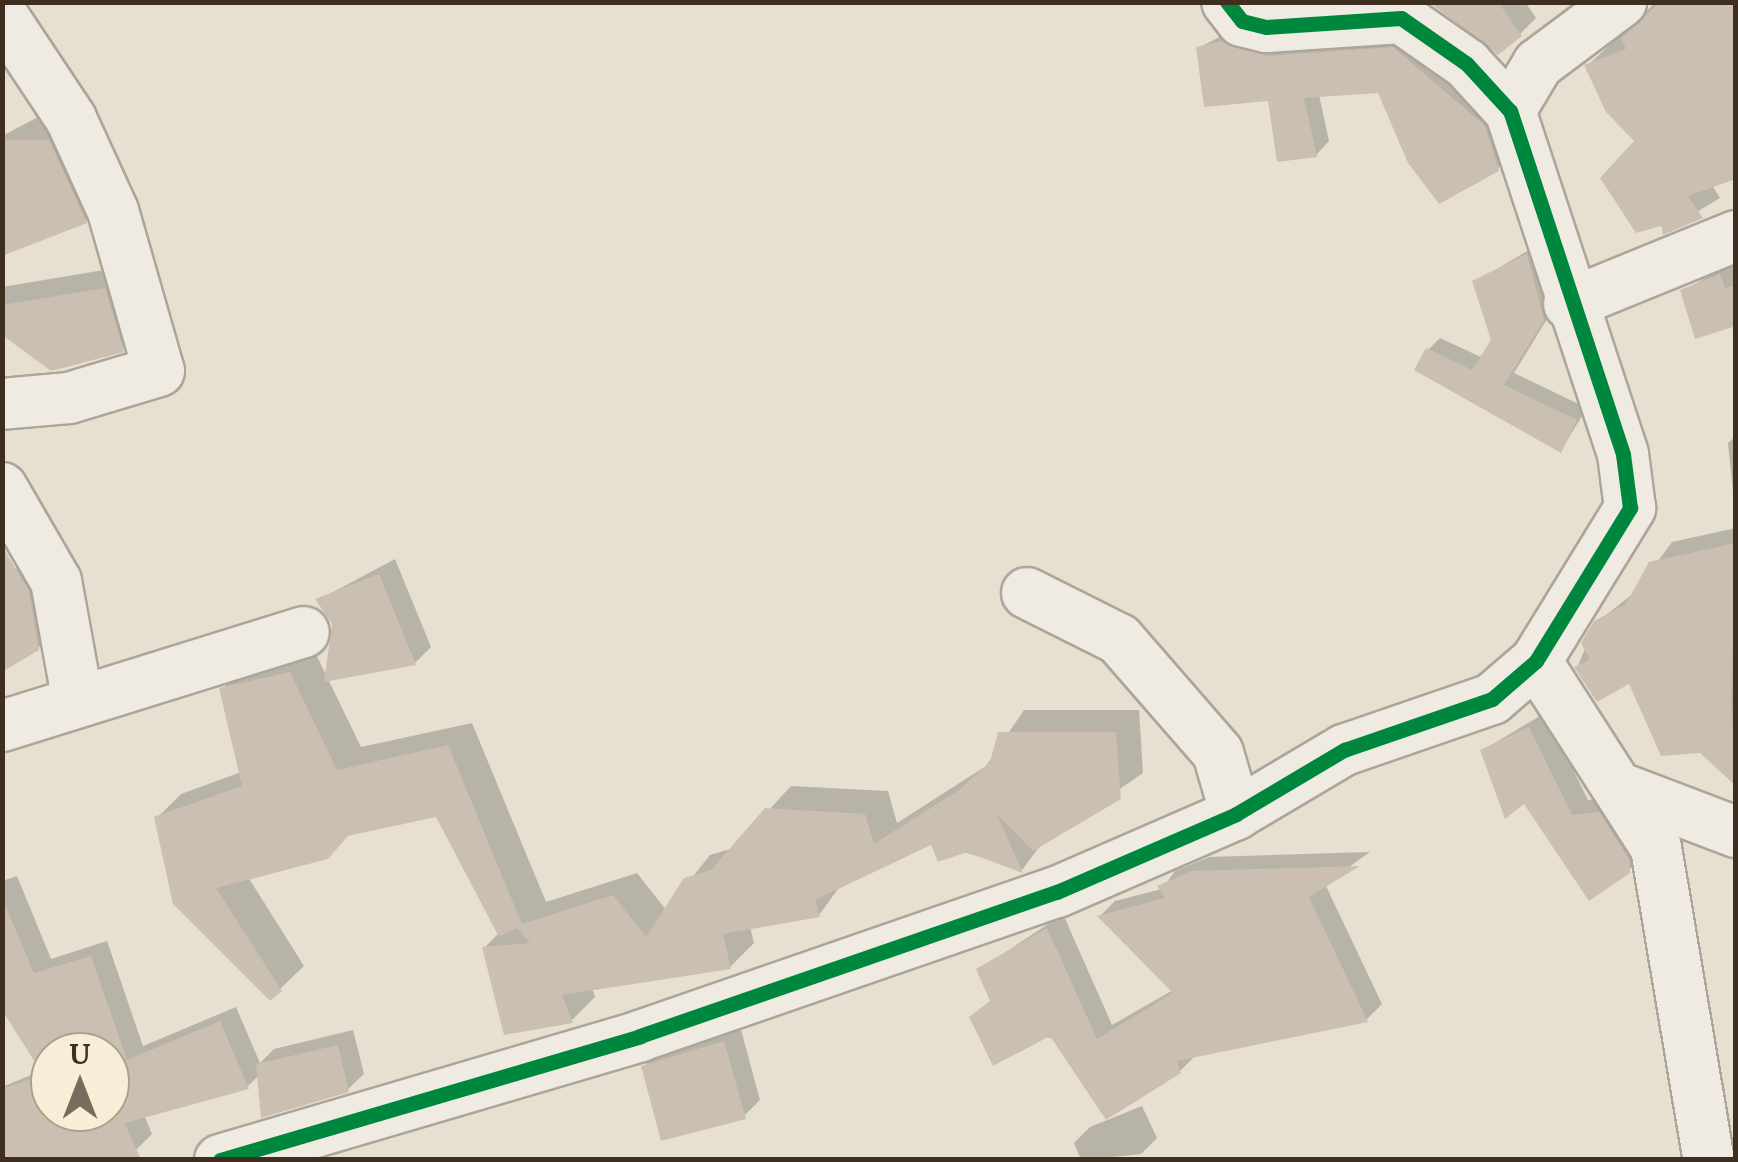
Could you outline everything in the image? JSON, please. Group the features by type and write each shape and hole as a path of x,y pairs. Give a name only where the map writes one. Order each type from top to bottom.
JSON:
{"street":[{"path":"220,1160 825,975 1057,892 1236,814 1344,750 1492,699 1536,661 1630,508 1623,454 1569,304 1510,111 1467,64 1400,18 1266,27 1242,20 1227,2"},
{"path":"1510,111 1538,64 1621,2"},
{"path":"2,15 71,119 113,211 159,371 68,398 2,404"},
{"path":"1569,304 1736,236"},
{"path":"2,488 56,581 78,702"},
{"path":"1028,593 1119,638 1218,752 1236,814"},
{"path":"2,726 304,632"},
{"path":"1536,661 1628,791 1668,890 1709,1160"},
{"path":"1628,791 1736,832"}],"building":[{"path":"1429,2 1498,2 1522,36 1498,55"},
{"path":"1660,2 1736,2 1736,179 1688,196 1703,218 1663,235 1661,226 1636,233 1600,178 1634,141 1606,112 1584,65 1626,49 1621,38"},
{"path":"1222,41 1267,56 1393,47 1485,126 1499,171 1439,204 1408,163 1378,93 1304,98 1317,157 1277,162 1268,101 1204,107 1196,47"},
{"path":"2,140 49,140 87,223 2,256"},
{"path":"1527,254 1544,320 1504,385 1577,420 1561,453 1414,370 1426,348 1472,370 1491,340 1472,281"},
{"path":"1720,274 1725,288 1736,285 1736,326 1695,339 1680,290"},
{"path":"105,288 124,352 51,371 2,335 2,305"},
{"path":"1736,543 1731,703 1736,786 1700,753 1661,756 1629,684 1597,702 1574,667 1590,659 1581,643 1594,621 1626,604 1649,562"},
{"path":"2,546 29,591 39,650 2,672"},
{"path":"379,574 416,665 324,682 332,624 315,599"},
{"path":"290,672 337,770 448,745 522,924 613,895 646,937 684,878 711,870 765,808 865,814 874,844 959,790 990,762 998,732 1116,732 1121,799 1033,851 996,813 1023,873 967,852 938,862 931,845 815,900 820,917 723,934 731,969 562,995 573,1023 504,1035 482,947 530,943 517,928 499,937 436,817 348,836 328,859 216,888 282,991 270,1001 173,904 154,817 242,786 219,688"},
{"path":"1529,727 1572,815 1599,812 1629,859 1630,873 1589,901 1524,804 1505,819 1480,750"},
{"path":"1360,866 1309,897 1368,1022 1177,1061 1181,1073 1106,1120 1050,1036 993,1066 969,1017 990,1001 976,969 1047,928 1097,1039 1173,993 1097,916 1165,898 1157,886 1192,871"},
{"path":"2,898 34,973 91,956 117,1032 30,1032 30,1054 2,1010"},
{"path":"220,1021 249,1089 130,1122 130,1059"},
{"path":"724,1041 746,1119 661,1141 641,1066"},
{"path":"338,1045 349,1092 261,1118 256,1064"},
{"path":"30,1079 30,1132 129,1132 141,1160 2,1160 2,1089"}],"cycle path":[{"path":"220,1160 640,1036 1057,892 1236,814 1344,750 1492,699 1536,661 1630,508 1623,454 1510,111 1467,64 1401,18 1266,27 1242,21 1227,2"}]}
